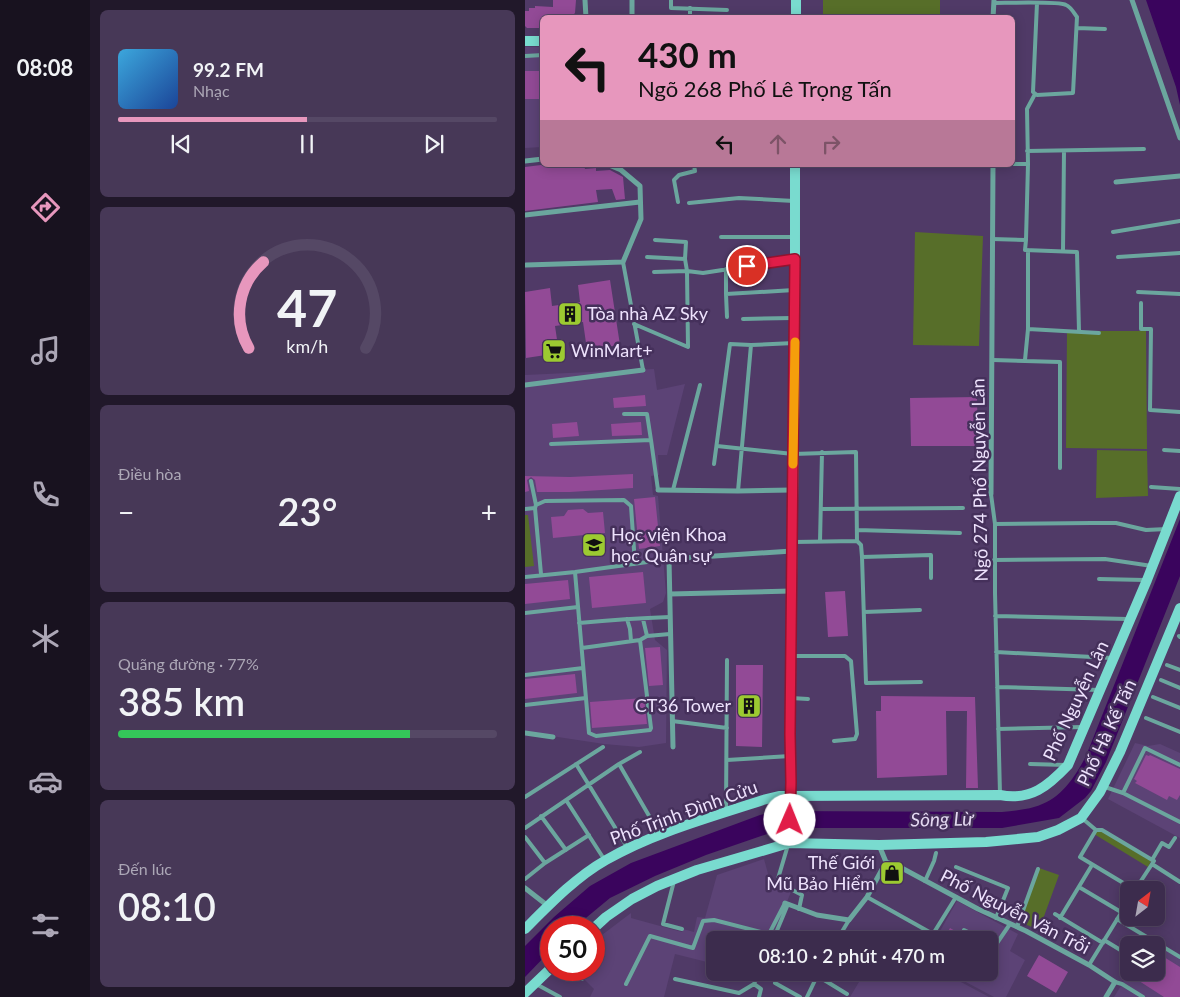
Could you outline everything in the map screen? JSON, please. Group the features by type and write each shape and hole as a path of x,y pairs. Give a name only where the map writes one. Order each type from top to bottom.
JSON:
{"main road":[{"path":"796,0 796,15"},
{"path":"526,41 540,41"},
{"path":"789,839 795,342 795,167"},
{"name":"Phố Nguyễn Lân","path":"790,801 881,793 1026,796 1040,790 1054,780 1068,765 1131,619 1180,496"},
{"name":"Phố Hà Kế Tấn","path":"605,918 632,899 674,878 789,839 879,845 986,842 1038,837 1058,830 1081,818 1103,786 1120,752 1180,608"},
{"name":"Phố Trịnh Đình Cửu","path":"525,929 567,889 605,860 628,848 660,835 763,800 779,796 790,801"},
{"path":"525,994 540,979"}],"street":[{"path":"585,0 585,15"},
{"path":"632,0 632,15"},
{"path":"1132,0 1180,138"},
{"path":"993,15 994,2"},
{"path":"525,161 540,159"},
{"path":"525,264 623,262 641,219 640,186 621,170 614,167"},
{"name":"Ngõ 274 Phố Nguyễn Lân","path":"991,494 993,167"},
{"path":"1116,182 1180,177"},
{"path":"525,215 640,202"},
{"path":"525,385 643,370"},
{"path":"658,490 792,490"},
{"path":"673,747 669,559 792,546"},
{"path":"670,594 791,590"},
{"path":"525,733 553,737"},
{"path":"787,903 817,915 849,920 867,898 886,862 879,845"},
{"name":"Phố Nguyễn Văn Trỗi","path":"886,862 898,866 996,918 1017,927 1089,965 1115,982"},
{"path":"525,888 547,906"},
{"path":"1106,997 1115,982"}],"lane":[{"path":"671,0 671,8 727,10"},
{"path":"994,2 1065,4 1077,16 1073,92 1035,94"},
{"path":"1037,4 1033,92 1035,94 1027,109 1025,250 1077,252 1079,331"},
{"path":"690,8 690,15"},
{"path":"1077,28 1105,29"},
{"path":"526,41 526,55 540,55"},
{"path":"1027,151 1144,149"},
{"path":"1063,251 1064,151"},
{"path":"1015,164 1027,164"},
{"path":"678,202 674,180 679,175 695,171 694,167"},
{"path":"689,203 739,198 795,201"},
{"path":"1113,232 1180,221"},
{"path":"721,237 794,237"},
{"path":"992,239 1026,240"},
{"path":"634,324 688,347 686,242 655,240"},
{"path":"1025,360 1028,329 1029,250"},
{"path":"1118,257 1180,253"},
{"path":"647,257 685,259"},
{"path":"654,272 687,271 703,273 795,259"},
{"path":"623,262 643,370"},
{"path":"726,269 727,317"},
{"path":"726,294 795,290"},
{"path":"1138,292 1180,294"},
{"path":"1141,303 1141,329 1151,329 1150,410 1180,412"},
{"path":"743,319 795,318"},
{"path":"1028,329 1099,333"},
{"path":"714,464 730,344 751,345 795,342"},
{"path":"738,491 751,345"},
{"path":"993,360 1060,362 1060,468"},
{"path":"673,490 700,385"},
{"path":"624,414 647,414 658,490"},
{"path":"551,444 651,440"},
{"path":"717,446 793,454 856,452 857,541 861,545 862,557 866,684 921,682"},
{"path":"1164,450 1180,451"},
{"path":"820,542 822,452"},
{"path":"531,481 536,506 541,574"},
{"path":"1151,487 1180,489"},
{"name":"Ngõ 274 Phố Nguyễn Lân","path":"991,494 995,524 995,616 1000,795"},
{"path":"525,509 545,501 624,500 631,506 635,564"},
{"path":"821,509 963,508"},
{"path":"995,524 1092,523 1116,524 1146,530 1167,530"},
{"path":"857,530 960,532"},
{"path":"792,546 820,542 857,541"},
{"path":"862,557 931,555 931,578"},
{"path":"525,576 575,572 669,559"},
{"path":"994,560 1105,559 1153,566"},
{"path":"575,572 589,733 596,736 650,730 640,640"},
{"path":"1099,579 1147,580"},
{"path":"525,613 578,607"},
{"path":"864,612 920,610"},
{"path":"995,616 1131,619"},
{"path":"579,623 627,618 670,618"},
{"path":"627,618 631,629 631,641"},
{"path":"643,619 647,636"},
{"path":"583,648 640,640 647,636 670,634"},
{"path":"996,652 1114,658"},
{"path":"791,656 845,656 851,661 857,734 855,739 834,741"},
{"path":"726,812 727,660"},
{"path":"1167,665 1180,670"},
{"path":"525,675 583,668"},
{"path":"1161,680 1180,688"},
{"path":"997,687 1100,690"},
{"path":"1153,697 1180,708"},
{"path":"525,705 586,698"},
{"path":"791,698 808,699"},
{"path":"1146,718 1180,732"},
{"path":"672,721 727,728"},
{"path":"998,729 1084,727"},
{"path":"525,798 603,747"},
{"path":"1123,793 1145,748 1180,765"},
{"path":"525,828 619,764 640,752"},
{"path":"727,760 790,756"},
{"path":"576,764 628,848"},
{"path":"619,764 660,835"},
{"path":"1030,764 1068,765"},
{"path":"1103,786 1123,793 1180,822"},
{"path":"566,800 605,860"},
{"path":"541,816 565,850"},
{"path":"1081,818 1096,830 1102,830 1180,882"},
{"path":"1096,830 1080,857 1120,881"},
{"path":"525,879 545,863 589,835"},
{"path":"525,837 545,863"},
{"path":"1140,881 1162,844 1169,847 1175,838"},
{"path":"789,839 777,882 802,895 799,909"},
{"path":"925,881 936,853"},
{"path":"1060,918 1093,865"},
{"path":"956,866 1008,888 996,918"},
{"path":"1017,927 1038,869"},
{"path":"674,878 663,924 683,929"},
{"path":"1079,887 1120,911"},
{"path":"867,898 933,934 956,897"},
{"path":"776,931 787,903"},
{"path":"626,984 651,936 693,948 703,921 714,920 769,934 787,903"},
{"path":"1055,914 1120,950"},
{"path":"1089,965 1120,914"},
{"path":"1117,919 1180,957"},
{"path":"843,931 849,920"},
{"path":"998,942 1010,924"},
{"path":"675,979 739,993 754,984 755,981"},
{"path":"807,997 815,981"},
{"path":"828,981 847,994"},
{"path":"1115,982 1122,984 1143,997"},
{"path":"775,983 800,997"},
{"path":"535,984 560,997"},
{"path":"754,984 761,989 759,997"}],"shaded area":[{"path":"525,47 540,47 540,147 525,148"},
{"name":"Học viện Khoa học Quân sự","path":"654,369 657,390 685,384 667,455 658,455 659,475 651,476 653,495 658,496 666,593 663,602 650,609 655,640 667,650 666,743 639,747 604,744 525,732 525,375"},
{"path":"1135,743 1148,746 1160,744 1180,753 1180,838 1108,799"},
{"path":"764,859 770,881 791,892 775,931 706,931 706,962 675,954 664,997 590,997 594,989 586,981 605,981 605,933 631,913 631,918 682,932 683,929 694,932 697,917 705,918 717,875"},
{"path":"957,901 1018,934 1010,951 1025,960 1006,997 994,997 964,981 998,981 998,931 940,931"},
{"path":"1165,948 1180,958 1180,997 1114,997 1124,981 1165,981"},
{"path":"860,981 959,981 989,997 850,997"}],"green space":[{"path":"823,0 940,0 940,15 823,15"},
{"path":"915,232 983,236 979,346 913,345"},
{"path":"1067,331 1146,331 1147,449 1066,448"},
{"path":"1097,450 1147,451 1148,496 1096,498"},
{"path":"525,515 528,515 534,566 525,567"},
{"path":"1096,831 1101,831 1151,861 1148,867 1094,834"},
{"path":"1039,868 1059,875 1039,930 1020,922"}],"water":[{"path":"1146,0 1180,0 1180,105 1176,87"},
{"name":"Sông Lừ","path":"1180,519 1180,576 1106,762 1091,791 1059,818 1002,828 809,828 776,831 706,855 655,876 610,898 588,916 555,916 590,886 631,863 760,815 777,811 1002,812 1030,808 1043,804 1059,794 1076,773 1086,756"},
{"path":"540,931 540,961 525,977 525,946"}],"building":[{"path":"553,0 576,0 575,13 573,15 540,15 540,28 527,28 525,26 525,11 529,11 529,8 535,8 535,6 553,7"},
{"path":"525,71 540,71 540,99 525,99"},
{"path":"540,165 540,167 596,168 596,171 610,170 623,177 625,199 616,200 612,189 596,190 598,202 525,211 525,167"},
{"name":"Tòa nhà AZ Sky","path":"610,280 620,345 587,350 583,322 555,326 559,353 526,358 525,292 550,288 552,306 580,302 578,285"},
{"path":"645,395 646,406 614,408 613,398"},
{"path":"977,397 978,446 911,446 910,398"},
{"path":"577,422 579,436 553,438 552,424"},
{"path":"641,422 642,435 612,436 611,424"},
{"path":"633,474 633,488 570,492 537,492 535,480 531,477 527,480 529,491 525,492 525,476 570,477"},
{"path":"655,497 660,546 639,549 634,499"},
{"path":"583,509 588,513 603,512 605,533 553,538 551,517 564,516 568,510"},
{"path":"643,572 646,603 592,608 589,577"},
{"path":"568,580 570,599 525,604 525,584"},
{"path":"845,591 848,636 828,637 825,592"},
{"path":"660,647 663,685 649,686 645,648"},
{"name":"CT36 Tower","path":"736,665 763,665 762,747 736,746"},
{"path":"575,674 577,693 525,699 525,679"},
{"path":"881,696 975,697 978,788 966,788 967,711 946,711 947,775 877,778 876,711 881,711"},
{"path":"644,698 647,724 592,728 590,702"},
{"path":"1146,755 1150,755 1180,769 1180,795 1177,800 1169,796 1167,800 1135,783 1137,781 1134,779"},
{"path":"1039,955 1068,972 1056,993 1027,976"},
{"path":"1165,958 1180,967 1180,997 1164,997 1139,981 1165,981"}],"slow traffic":[{"path":"793,464 795,342"}],"place":[{"name":"Tòa nhà AZ Sky","path":"570,314"},
{"name":"WinMart+","path":"554,351"},
{"name":"Học viện Khoa học Quân sự","path":"594,545"},
{"name":"CT36 Tower","path":"749,706"},
{"name":"Thế Giới Mũ Bảo Hiểm","path":"892,873"}],"route":[{"path":"747,266 795,259 790,820"}]}
